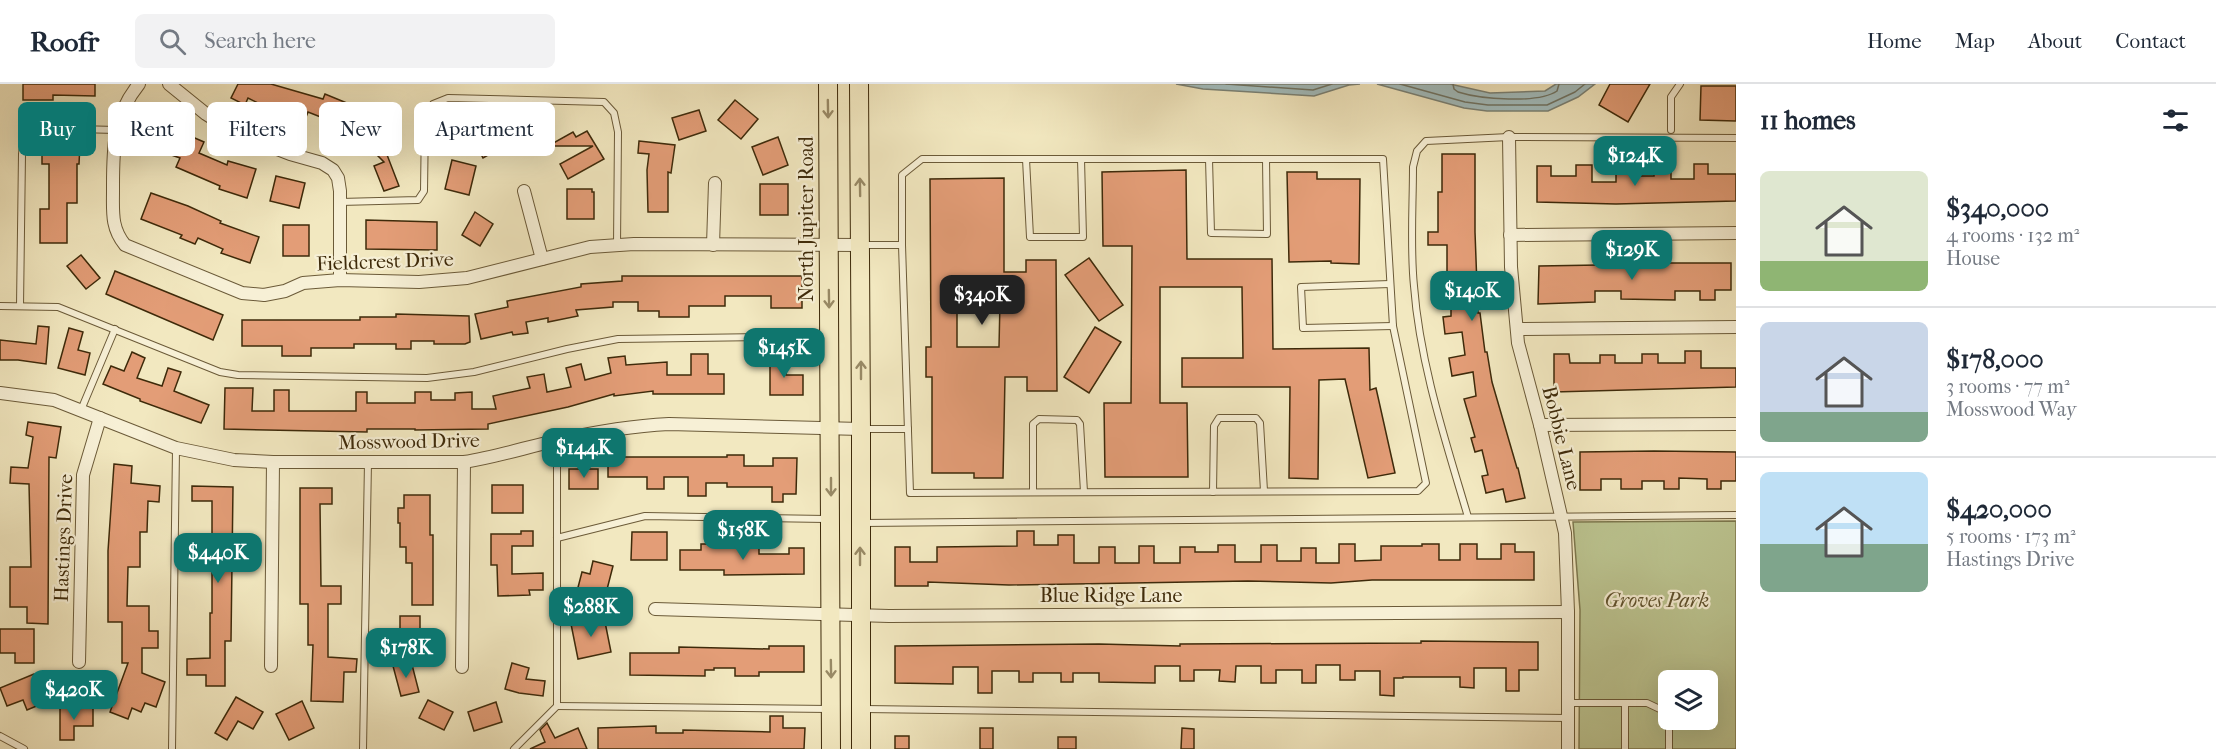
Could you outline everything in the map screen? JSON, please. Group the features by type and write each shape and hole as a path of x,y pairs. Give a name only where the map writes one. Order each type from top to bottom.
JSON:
{"main road":[{"name":"North Jupiter Road","path":"828,84 831,749"},
{"path":"859,84 861,749"}],"street":[{"name":"Fieldcrest Drive","path":"127,102 139,84"},
{"path":"169,84 206,114 236,133 290,154 322,163 333,170 338,178 340,202 340,280"},
{"name":"Bobbie Lane","path":"1509,137 1510,235 1518,343 1565,533 1568,612 1568,749"},
{"name":"Fieldcrest Drive","path":"112,156 116,235 125,245 242,293 264,295 285,291 303,283 340,280 420,282 467,278 590,247 860,245"},
{"path":"713,245 715,183"},
{"path":"524,191 542,259"},
{"path":"1510,235 1736,233"},
{"path":"1517,328 1736,327"},
{"name":"Mosswood Drive","path":"0,393 54,400 176,448 234,460 273,462 464,462 493,458 557,440 615,429 669,424 861,429"},
{"name":"Hastings Drive","path":"79,662 83,475 100,418"},
{"path":"1540,425 1736,424"},
{"path":"271,666 273,462"},
{"path":"462,667 464,462"},
{"name":"Blue Ridge Lane","path":"655,609 860,615 1568,612"}],"lane":[{"path":"1671,129 1671,97 1680,84"},
{"path":"340,202 418,200 424,191 425,120 433,104 448,98 604,102 614,113 618,132 617,245"},
{"path":"20,306 24,136 38,128 108,129"},
{"path":"1468,517 1437,412 1421,343 1413,285 1413,167 1417,150 1426,141 1509,137 1736,138"},
{"path":"922,159 1026,159 1383,159 1393,326 1426,483 1418,491 910,493 902,175 922,159"},
{"path":"1026,159 1030,237 1083,237 1081,159"},
{"path":"1209,159 1211,233 1267,234 1266,159"},
{"path":"860,245 902,244"},
{"path":"1390,284 1301,286 1303,328 1393,326"},
{"path":"0,306 58,307 220,372 238,375 427,378 474,372 618,339 830,336"},
{"path":"81,410 116,329"},
{"path":"1213,492 1214,426 1219,418 1256,418 1260,423 1264,491"},
{"path":"1033,492 1033,424 1039,419 1077,420 1080,424 1084,492"},
{"path":"861,429 908,429"},
{"path":"514,749 556,706 557,440"},
{"path":"172,749 176,448"},
{"path":"363,749 368,462"},
{"path":"861,523 1736,515"},
{"path":"557,538 645,516 831,519"},
{"path":"1568,703 1647,703 1658,708"},
{"path":"1624,704 1625,749"},
{"path":"556,706 832,709"},
{"path":"860,709 1568,718"},
{"path":"1668,730 1669,749"},
{"path":"0,736 24,749"}],"green space":[{"name":"Groves Park","path":"1736,521 1736,749 1579,749 1580,610 1573,522"}],"water":[{"path":"1176,84 1360,84 1349,85 1314,96 1203,89"},
{"path":"1377,84 1450,84 1490,93 1545,91 1556,84 1595,84 1578,97 1548,111 1487,111 1464,108"}],"building":[{"path":"23,84 95,84 95,96 53,95 53,100 23,100"},
{"path":"238,84 271,84 323,99 325,94 344,102 319,102 319,116 308,112 307,114 307,102 256,102 248,98 246,102 239,102 231,98"},
{"path":"1610,84 1650,84 1628,122 1599,105"},
{"path":"1701,86 1736,86 1736,121 1700,120"},
{"path":"735,100 758,119 741,139 718,120"},
{"path":"699,110 706,131 679,140 672,118"},
{"path":"587,131 604,159 568,179 560,164 593,146 555,146 555,142 573,132 576,137"},
{"path":"778,137 788,165 763,175 752,147"},
{"path":"195,138 204,142 199,153 227,165 228,161 256,169 247,198 219,189 220,186 176,167 180,158 174,156 195,156"},
{"path":"639,141 675,145 671,173 668,172 668,212 648,212 649,154 638,153"},
{"path":"1442,154 1475,154 1478,313 1480,313 1492,382 1525,498 1506,502 1503,489 1486,493 1482,476 1488,475 1482,450 1475,452 1471,438 1475,437 1464,399 1476,396 1473,372 1452,376 1449,358 1465,355 1462,332 1445,334 1443,317 1451,316 1451,295 1439,295 1439,274 1447,274 1447,245 1428,245 1428,232 1438,232 1438,192 1442,192"},
{"path":"42,156 79,156 79,164 77,164 77,203 67,203 67,243 40,243 40,209 49,209 49,164 42,164"},
{"path":"378,156 387,156 399,186 384,191 374,166 384,162"},
{"path":"452,160 476,166 469,195 445,189"},
{"path":"1654,164 1671,164 1671,179 1694,179 1694,164 1708,164 1708,174 1736,174 1736,201 1616,204 1537,202 1537,166 1551,166 1551,176 1576,176 1576,165 1592,165 1592,182 1616,182 1616,165 1630,165 1630,176 1654,176"},
{"path":"1186,170 1187,259 1272,259 1273,349 1369,348 1370,390 1376,388 1395,473 1368,478 1345,379 1319,380 1318,479 1289,478 1290,387 1182,387 1182,358 1243,358 1242,287 1160,287 1160,403 1187,403 1188,477 1105,477 1104,403 1131,403 1132,246 1103,246 1102,172"},
{"path":"1287,172 1317,172 1317,179 1360,179 1359,264 1331,263 1331,261 1289,262"},
{"path":"276,176 305,183 299,208 270,201"},
{"path":"1004,178 1004,272 1026,272 1026,260 1056,260 1057,391 1027,391 1027,377 1005,377 1003,478 974,478 974,473 932,473 932,377 926,377 926,347 931,347 930,179","holes":["957,302 1000,302 999,347 957,347"]},
{"path":"760,184 788,184 788,215 760,215"},
{"path":"567,189 592,189 594,219 567,219"},
{"path":"151,193 188,206 221,221 220,223 259,237 250,263 221,253 223,249 198,238 195,244 180,238 182,235 141,219"},
{"path":"475,212 493,224 480,246 462,235"},
{"path":"366,220 437,222 437,250 366,249"},
{"path":"283,225 309,225 309,256 283,256"},
{"path":"81,255 100,278 86,289 67,266"},
{"path":"1089,258 1123,305 1099,321 1065,275"},
{"path":"1731,263 1731,290 1715,290 1715,300 1700,300 1700,291 1675,291 1675,300 1621,299 1621,291 1595,291 1595,302 1538,304 1539,266"},
{"path":"115,271 223,315 213,340 106,294"},
{"path":"622,276 802,276 802,308 771,308 771,296 725,296 725,306 689,306 689,317 659,317 659,311 638,311 638,302 613,302 613,307 576,310 578,316 548,322 548,318 526,322 528,333 513,335 512,332 481,339 475,314 508,307 507,301 581,287 581,284 622,281"},
{"path":"396,314 469,316 470,342 434,344 434,341 411,341 411,349 396,349 396,344 354,344 354,348 311,348 311,356 282,356 282,346 242,346 242,320 360,320 360,317 396,317"},
{"path":"38,326 49,327 46,364 0,360 0,340 36,344"},
{"path":"1095,327 1121,342 1089,393 1064,377"},
{"path":"69,328 83,332 78,350 90,353 85,375 58,368"},
{"path":"1685,351 1701,351 1701,368 1736,368 1736,387 1554,392 1554,354 1569,354 1570,363 1600,363 1600,355 1615,355 1615,363 1642,363 1642,354 1658,354 1658,363 1685,363"},
{"path":"132,352 145,358 137,378 162,386 168,368 181,372 174,391 209,405 201,423 140,401 140,399 103,384 111,366 124,371"},
{"path":"691,354 708,354 708,374 724,374 724,394 653,394 653,391 614,396 614,394 568,407 488,424 488,429 367,429 367,432 224,429 225,388 253,388 252,411 274,411 274,390 289,390 289,411 356,411 356,392 367,392 367,403 415,403 415,392 431,392 431,400 455,400 455,393 472,392 472,409 496,409 493,396 530,388 527,377 544,374 547,392 571,387 566,368 581,364 585,380 611,373 608,358 625,356 626,365 667,362 667,375 691,375"},
{"path":"770,356 786,356 786,375 803,375 803,395 770,395"},
{"path":"28,422 61,427 56,458 49,457 48,624 27,623 27,607 10,607 10,567 31,567 29,484 10,483 11,467 28,468 33,437 26,435"},
{"path":"1580,452 1736,452 1736,481 1721,481 1721,489 1707,489 1707,479 1679,478 1679,489 1664,489 1664,481 1642,481 1642,489 1621,489 1621,479 1601,479 1601,490 1580,490"},
{"path":"727,455 744,455 744,466 773,466 773,458 797,458 796,494 783,494 783,502 772,502 772,487 727,487 727,483 706,483 706,496 688,496 688,477 664,477 664,489 647,489 647,477 608,477 608,457 727,457"},
{"path":"114,464 132,466 131,483 160,486 159,502 148,501 147,532 140,532 140,567 128,567 127,606 149,606 149,631 158,631 158,648 142,648 142,673 165,682 156,707 145,703 141,712 132,708 128,719 110,712 128,663 122,663 122,622 108,622 108,551"},
{"path":"569,469 598,469 598,489 569,489"},
{"path":"492,485 523,485 523,513 492,513"},
{"path":"192,486 233,487 231,641 225,641 225,686 206,686 206,675 187,675 187,659 210,658 210,613 212,613 212,501 192,501"},
{"path":"300,488 332,488 332,504 320,504 321,586 341,586 341,604 328,604 328,657 357,659 356,672 344,672 343,702 311,701 313,645 308,645 308,604 300,604"},
{"path":"404,495 430,495 430,535 433,535 433,605 412,605 412,563 406,563 406,547 400,547 400,523 398,523 398,508 404,508"},
{"path":"521,531 533,531 533,546 512,546 512,574 543,573 543,590 529,590 530,595 498,596 497,565 491,565 491,534 521,534"},
{"path":"1017,531 1034,531 1034,545 1058,545 1058,535 1074,535 1074,563 1099,563 1099,547 1115,547 1115,563 1139,563 1139,546 1154,546 1154,563 1180,563 1180,547 1195,547 1195,552 1218,552 1218,545 1235,545 1235,562 1261,562 1261,545 1277,545 1277,561 1301,561 1301,548 1316,548 1316,563 1339,563 1339,544 1355,544 1355,561 1381,560 1381,546 1422,546 1422,544 1439,544 1439,560 1460,560 1460,544 1477,544 1477,559 1501,559 1501,544 1515,544 1515,552 1534,552 1534,580 1009,585 928,582 928,586 895,586 895,547 910,547 910,562 937,562 937,547 1017,546"},
{"path":"632,532 667,532 667,560 631,560"},
{"path":"701,544 716,544 716,548 759,548 759,554 789,554 789,548 804,548 804,574 724,575 724,570 680,570 680,550 701,550"},
{"path":"593,561 613,566 604,601 587,597 586,601 575,599 582,572 590,574"},
{"path":"400,616 420,616 420,647 387,647 387,632 400,632"},
{"path":"604,617 611,652 578,659 571,624"},
{"path":"0,629 34,629 34,663 15,663 15,653 0,653"},
{"path":"1421,641 1538,642 1538,670 1519,670 1519,691 1506,691 1506,668 1474,668 1474,688 1460,687 1460,677 1394,678 1394,696 1380,695 1380,671 1355,671 1355,680 1340,680 1340,665 1316,665 1316,683 1302,683 1302,670 1276,670 1276,683 1261,683 1261,666 1236,666 1235,682 1219,681 1220,670 1194,670 1194,681 1180,681 1180,666 1155,666 1155,683 1099,682 1099,673 1073,673 1073,682 1061,682 1061,673 1033,673 1033,682 1019,682 1019,671 992,671 992,693 978,693 978,667 953,667 953,684 895,683 895,646 1099,644 1180,646 1180,644 1421,643"},
{"path":"769,646 804,646 804,672 759,672 759,676 735,676 735,668 714,668 714,670 705,670 705,676 630,675 630,653 679,653 679,647 769,649"},
{"path":"411,661 419,692 401,696 393,666"},
{"path":"512,663 529,668 526,679 545,681 543,696 505,689"},
{"path":"34,674 46,702 27,710 23,700 7,706 0,688"},
{"path":"236,697 263,712 253,729 238,721 227,740 215,733"},
{"path":"428,700 453,712 444,730 419,718"},
{"path":"302,701 314,728 289,740 276,714"},
{"path":"496,702 502,722 474,731 468,712"},
{"path":"60,707 93,708 93,726 74,726 74,740 60,740"},
{"path":"770,716 783,716 783,728 805,728 804,749 598,749 598,728 656,726 656,733 683,733 683,730 770,732"},
{"path":"547,723 555,738 578,728 587,749 530,749 545,742 540,730"},
{"path":"980,728 993,728 993,749 980,749"},
{"path":"1182,728 1194,729 1194,749 1181,749"},
{"path":"895,736 909,736 909,749 895,749"},
{"path":"1058,737 1076,737 1076,749 1058,749"}]}
